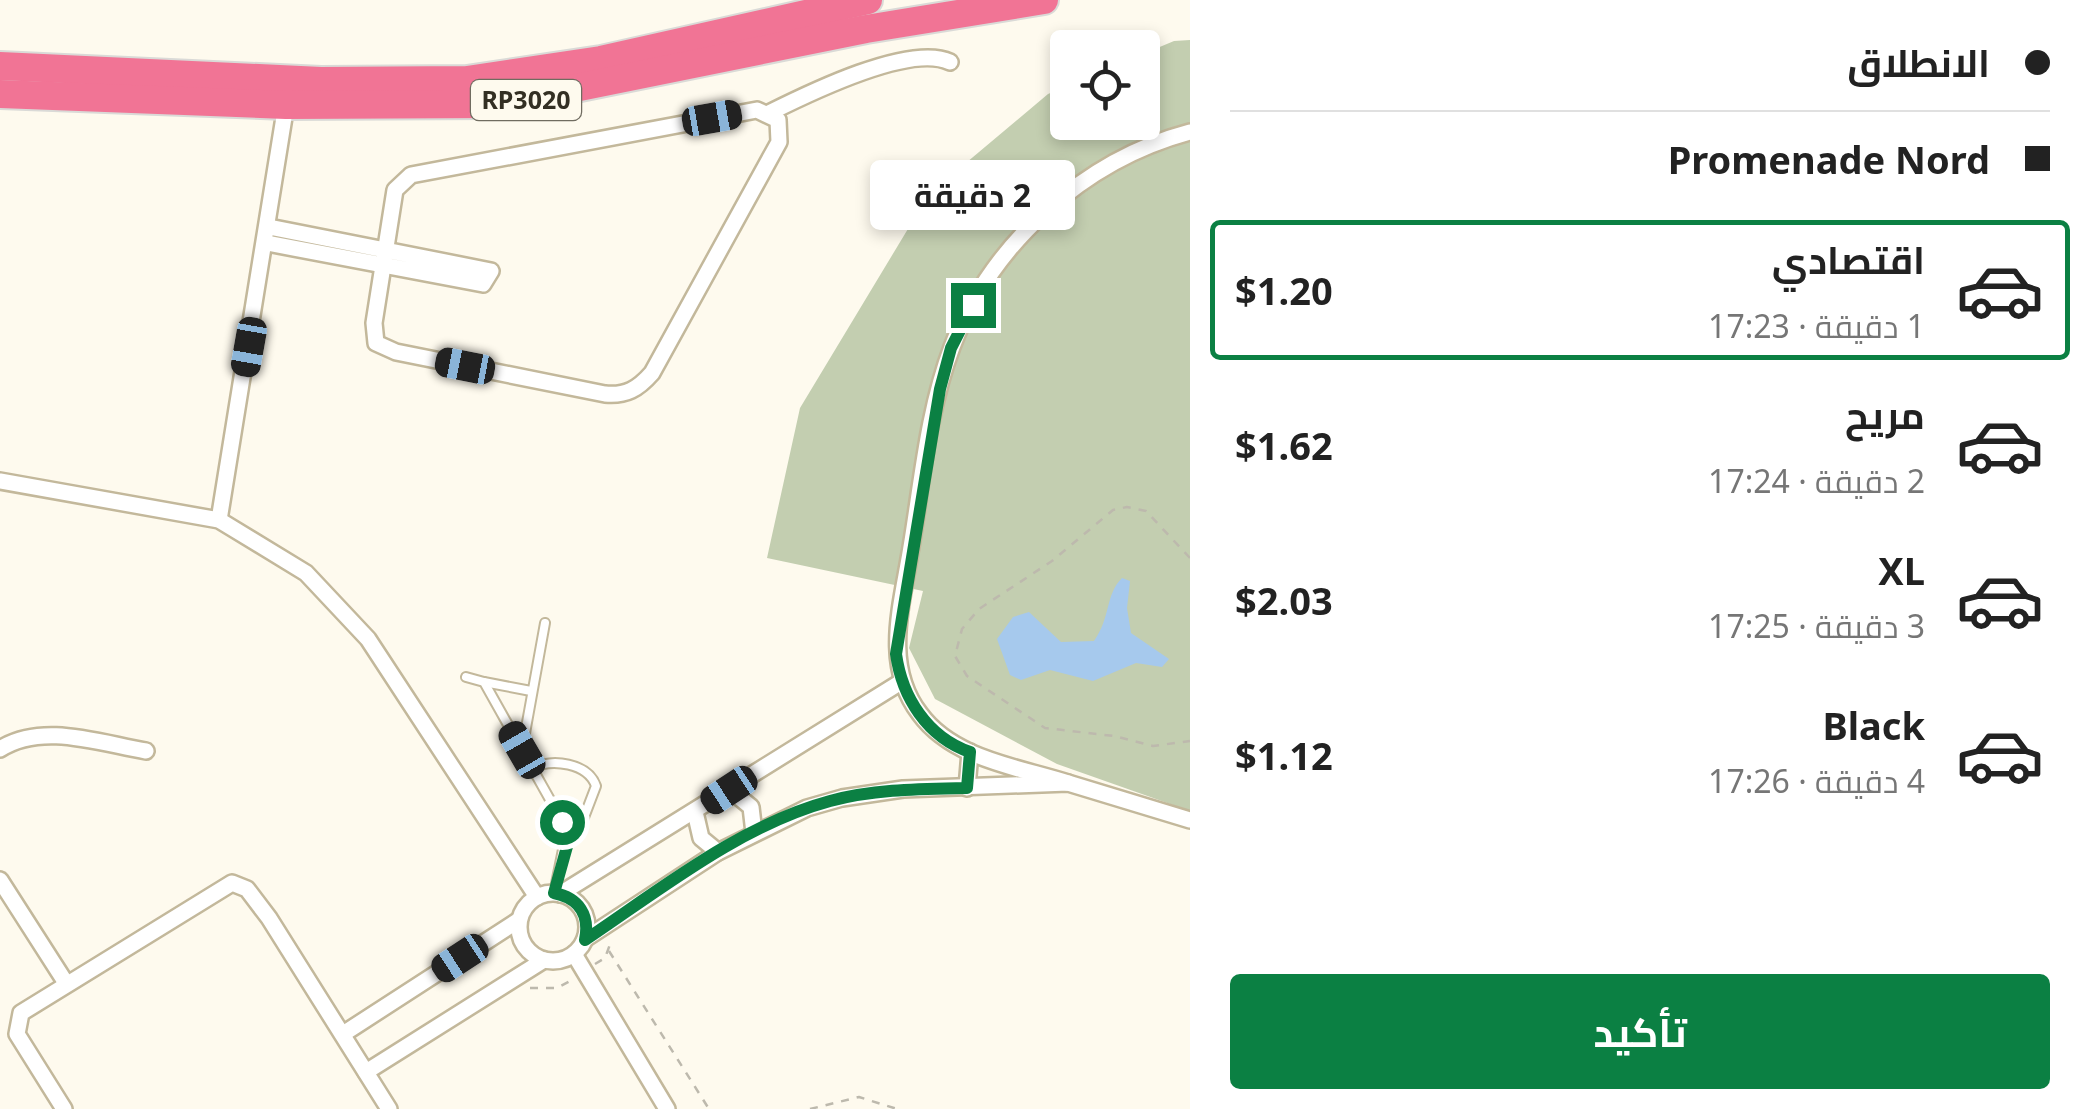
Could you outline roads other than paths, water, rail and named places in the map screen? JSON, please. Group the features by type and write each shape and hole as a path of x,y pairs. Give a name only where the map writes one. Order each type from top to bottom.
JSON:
{"highway":[{"name":"RP3020","path":"0,66 321,80 467,80 602,60 862,8 1044,0"},
{"name":"RP3020","path":"0,94 448,108 512,102 862,8"}],"street":[{"path":"769,113 778,120 780,136 764,176 652,373 626,394 605,394 382,348 373,336 395,190 417,172 746,112 769,113 875,68 933,58 950,62"},
{"path":"219,520 286,105"},
{"path":"1190,132 1116,159 1050,208 990,277 963,324 943,374 916,511 897,643 901,682 930,726 970,752 1190,820"},
{"path":"268,235 386,257 488,268 490,277 483,284 386,257"},
{"path":"0,481 219,520 295,564 354,621 537,897"},
{"path":"343,1034 520,920 537,897 558,893 901,682"},
{"path":"0,749 40,734 146,751"},
{"path":"967,788 970,752"},
{"path":"520,920 524,945 544,960 557,961 574,954 585,940 718,852 807,808 842,798 903,790 1068,784"},
{"path":"729,790 751,807 754,833"},
{"path":"694,812 700,838 718,852"},
{"path":"0,880 66,983"},
{"path":"64,1109 15,1028 24,1009 221,886 236,884 254,897 389,1109"},
{"path":"558,893 583,911 585,940"},
{"path":"574,954 578,975 667,1109"},
{"path":"366,1072 544,960"}],"lane":[{"path":"522,750 544,623"},
{"path":"466,677 531,692"},
{"path":"484,682 567,830 558,893"},
{"path":"532,768 546,761 587,771 593,778 596,786 583,820 567,830"}],"water":[{"path":"1122,578 1130,581 1127,608 1131,633 1169,659 1162,667 1136,663 1093,681 1050,670 1021,680 1010,675 997,639 1013,617 1029,612 1061,642 1094,641"}]}
